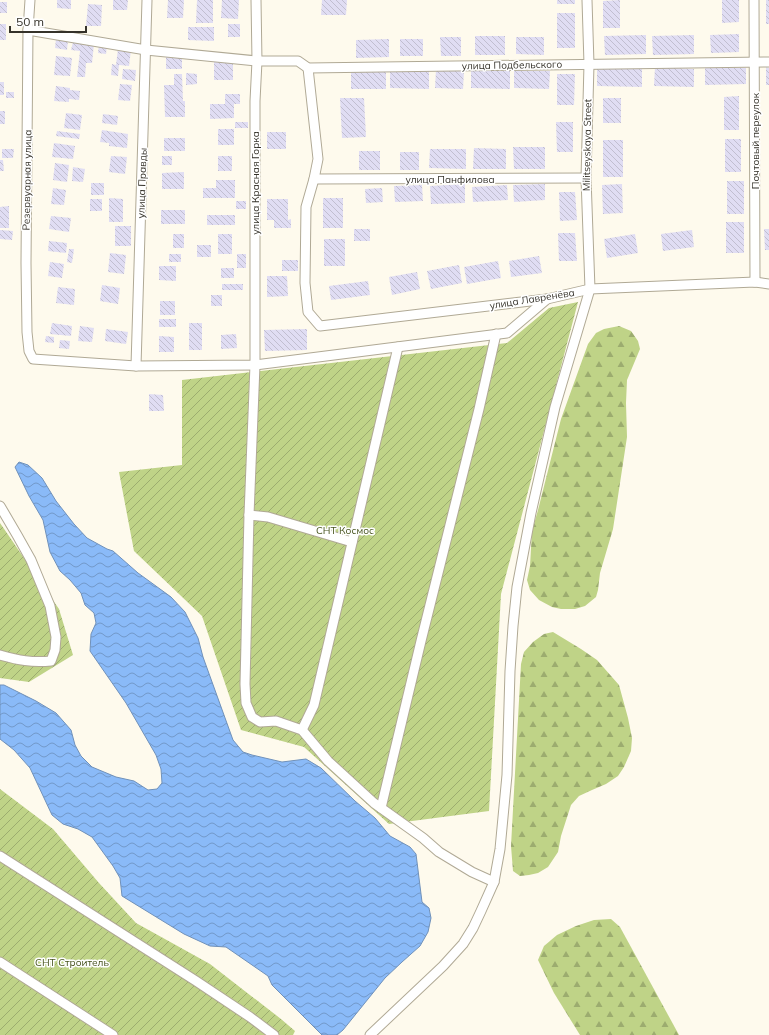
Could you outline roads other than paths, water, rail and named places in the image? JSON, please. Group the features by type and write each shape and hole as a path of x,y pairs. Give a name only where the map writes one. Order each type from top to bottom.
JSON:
{"street":[{"name":"Резервуарная улица","path":"30,0 28,30 26,263 27,332 29,351 32,359 136,366"},
{"name":"улица Правды","path":"136,366 147,0"},
{"name":"улица Красная Горка","path":"256,0 255,365 249,515 245,684 246,703 252,717 260,722 276,721 302,730"},
{"name":"Militseyskaya Street","path":"370,1035 443,966 462,944 473,928 494,882 500,849 507,775 510,672 517,587 531,513 555,407 590,289 586,178 588,64 587,0"},
{"name":"Почтовый переулок","path":"754,0 755,282"},
{"name":"улица Подбельского","path":"28,30 146,50 257,61 298,61 308,68 769,62"},
{"path":"308,68 318,159 314,179"},
{"name":"улица Панфилова","path":"314,179 586,178"},
{"name":"улица Лавренёва","path":"314,179 306,207 305,283 308,312 320,326 547,299 590,289 755,282 769,284"},
{"path":"136,366 255,365 507,333 547,299"},
{"path":"381,808 496,334"},
{"path":"398,347 314,705 302,730 328,761 374,804 423,838 439,852 472,872 494,882"},
{"path":"0,506 31,560 50,606 56,637 55,650 51,661 38,662 19,660 0,655"},
{"path":"249,515 268,517 352,542"},
{"path":"0,856 196,981 274,1035"},
{"path":"0,962 113,1035"}],"water":[{"path":"19,462 28,465 42,478 56,501 87,538 113,551 138,573 171,597 185,612 198,638 203,657 233,740 243,752 282,762 306,759 321,768 375,818 390,836 410,847 416,854 422,902 429,908 431,918 428,932 420,946 385,978 343,1030 337,1035 322,1035 272,985 268,976 226,947 210,946 184,934 122,896 120,878 92,837 78,829 63,824 52,815 30,768 14,750 0,739 0,685 4,685 56,713 71,730 75,745 81,756 92,767 116,777 134,781 148,790 157,789 162,783 161,769 156,755 126,703 90,651 91,634 96,623 94,613 85,605 81,593 60,571 50,552 43,520 15,467"}],"park label":[{"name":"СНТ Космос","path":"345,530"},
{"name":"СНТ Строитель","path":"72,962"}]}
